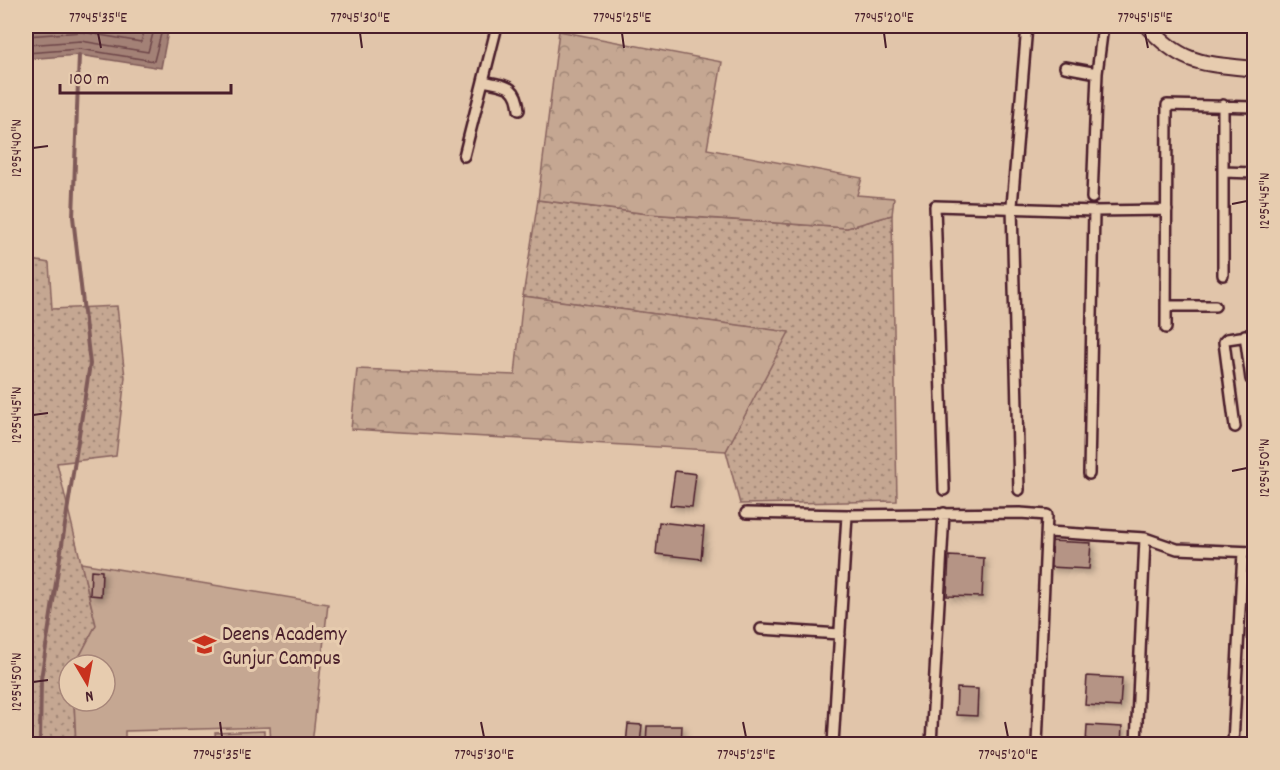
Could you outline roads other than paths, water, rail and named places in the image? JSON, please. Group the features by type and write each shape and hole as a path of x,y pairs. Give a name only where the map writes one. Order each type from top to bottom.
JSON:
{"street":[{"path":"464,156 497,26"},
{"path":"1019,490 1012,206 1027,26"},
{"path":"1092,198 1097,73 1103,26"},
{"path":"1147,26 1165,45 1181,56 1197,62 1254,69"},
{"path":"1065,67 1097,73"},
{"path":"483,81 511,88 518,96 519,110"},
{"path":"1167,328 1167,105 1254,107"},
{"path":"1223,105 1223,275"},
{"path":"1223,172 1254,173"},
{"path":"944,490 935,206 1012,206 1094,211 1167,210"},
{"path":"1089,474 1094,211"},
{"path":"1167,306 1215,306"},
{"path":"1235,427 1224,342 1227,339 1250,335 1251,379"},
{"path":"746,513 1044,514 1049,518 1037,744"},
{"path":"931,744 944,513"},
{"path":"833,744 847,515"},
{"path":"1048,532 1145,538 1177,549 1254,552"},
{"path":"1136,744 1145,538"},
{"path":"1233,744 1243,552"},
{"path":"761,629 840,634"}],"water":[{"path":"26,26 169,26 161,68 79,55 26,59"}],"waterway":[{"path":"40,744 41,679 90,364 73,217 79,55"}],"place":[{"name":"Deens Academy Gunjur Campus","path":"204,645"}]}
